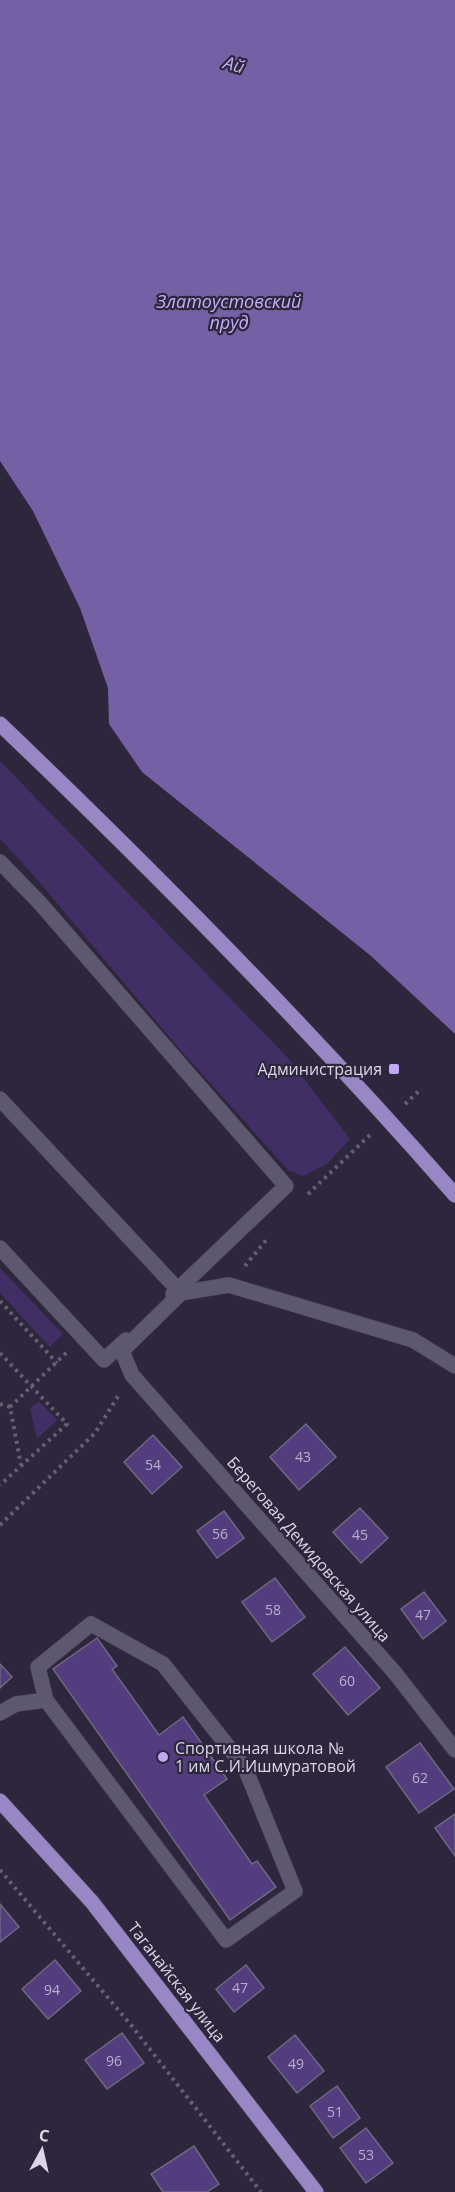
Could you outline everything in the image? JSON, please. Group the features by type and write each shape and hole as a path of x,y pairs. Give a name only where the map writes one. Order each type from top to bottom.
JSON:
{"main road":[{"path":"0,724 154,872 388,1119 455,1195"},
{"name":"Таганайская улица","path":"0,1801 92,1902 316,2192"}],"street":[{"path":"0,862 39,902 286,1186 122,1351 132,1375"},
{"path":"0,1099 180,1291"},
{"path":"0,1248 104,1360 180,1291 229,1285 413,1340 455,1366"},
{"name":"Береговая Демидовская улица","path":"132,1375 394,1673 455,1750"},
{"path":"91,1624 163,1664 245,1768 295,1891 226,1940 46,1700 38,1667 91,1624"},
{"path":"0,1713 16,1704 46,1700"}],"path":[{"path":"301,1201 419,1091"},
{"path":"229,1285 272,1234"},
{"path":"0,1301 57,1363"},
{"path":"10,1407 82,1337"},
{"path":"0,1353 67,1424 0,1485"},
{"path":"0,1525 95,1433 132,1375"},
{"path":"0,1404 10,1407"},
{"path":"10,1407 21,1466"},
{"path":"0,1870 131,2025 261,2192"}],"shaded area":[{"path":"0,761 289,1059 350,1139 327,1164 303,1176 288,1170 176,1045 30,871 0,839"},
{"path":"0,1268 63,1334 50,1347 0,1293"},
{"path":"39,1401 57,1420 37,1439 30,1408"}],"water":[{"name":"Златоустовский пруд","path":"0,0 455,0 455,1034 371,956 142,772 109,724 108,688 80,608 33,511 0,461"}],"building":[{"path":"306,1424 336,1457 299,1490 270,1457"},
{"path":"153,1435 182,1467 152,1494 124,1462"},
{"path":"360,1508 388,1538 361,1563 333,1532"},
{"path":"224,1511 244,1538 217,1558 197,1531"},
{"path":"275,1578 305,1617 272,1642 242,1602"},
{"path":"424,1592 446,1621 423,1639 401,1609"},
{"name":"Спортивная школа № 1 им С.И.Ишмуратовой","path":"97,1638 117,1666 112,1669 159,1735 183,1717 227,1779 204,1795 252,1864 257,1861 276,1887 230,1920 53,1669"},
{"path":"345,1647 380,1688 348,1715 313,1674"},
{"path":"0,1664 12,1677 0,1688"},
{"path":"420,1743 454,1789 419,1813 386,1767"},
{"path":"455,1814 455,1856 435,1828"},
{"path":"0,1904 19,1927 0,1942"},
{"path":"55,1960 81,1991 48,2019 22,1989"},
{"path":"246,1965 264,1988 234,2012 216,1989"},
{"path":"122,2033 144,2063 107,2089 85,2060"},
{"path":"295,2035 324,2071 297,2093 268,2057"},
{"path":"337,2086 360,2118 333,2138 310,2106"},
{"path":"366,2128 393,2163 366,2183 340,2148"},
{"path":"194,2146 219,2184 207,2192 163,2192 151,2174"}],"place":[{"name":"Администрация","path":"394,1069"},
{"name":"Спортивная школа № 1 им С.И.Ишмуратовой","path":"163,1757"}],"water label":[{"name":"Ай","path":"234,65"}]}
